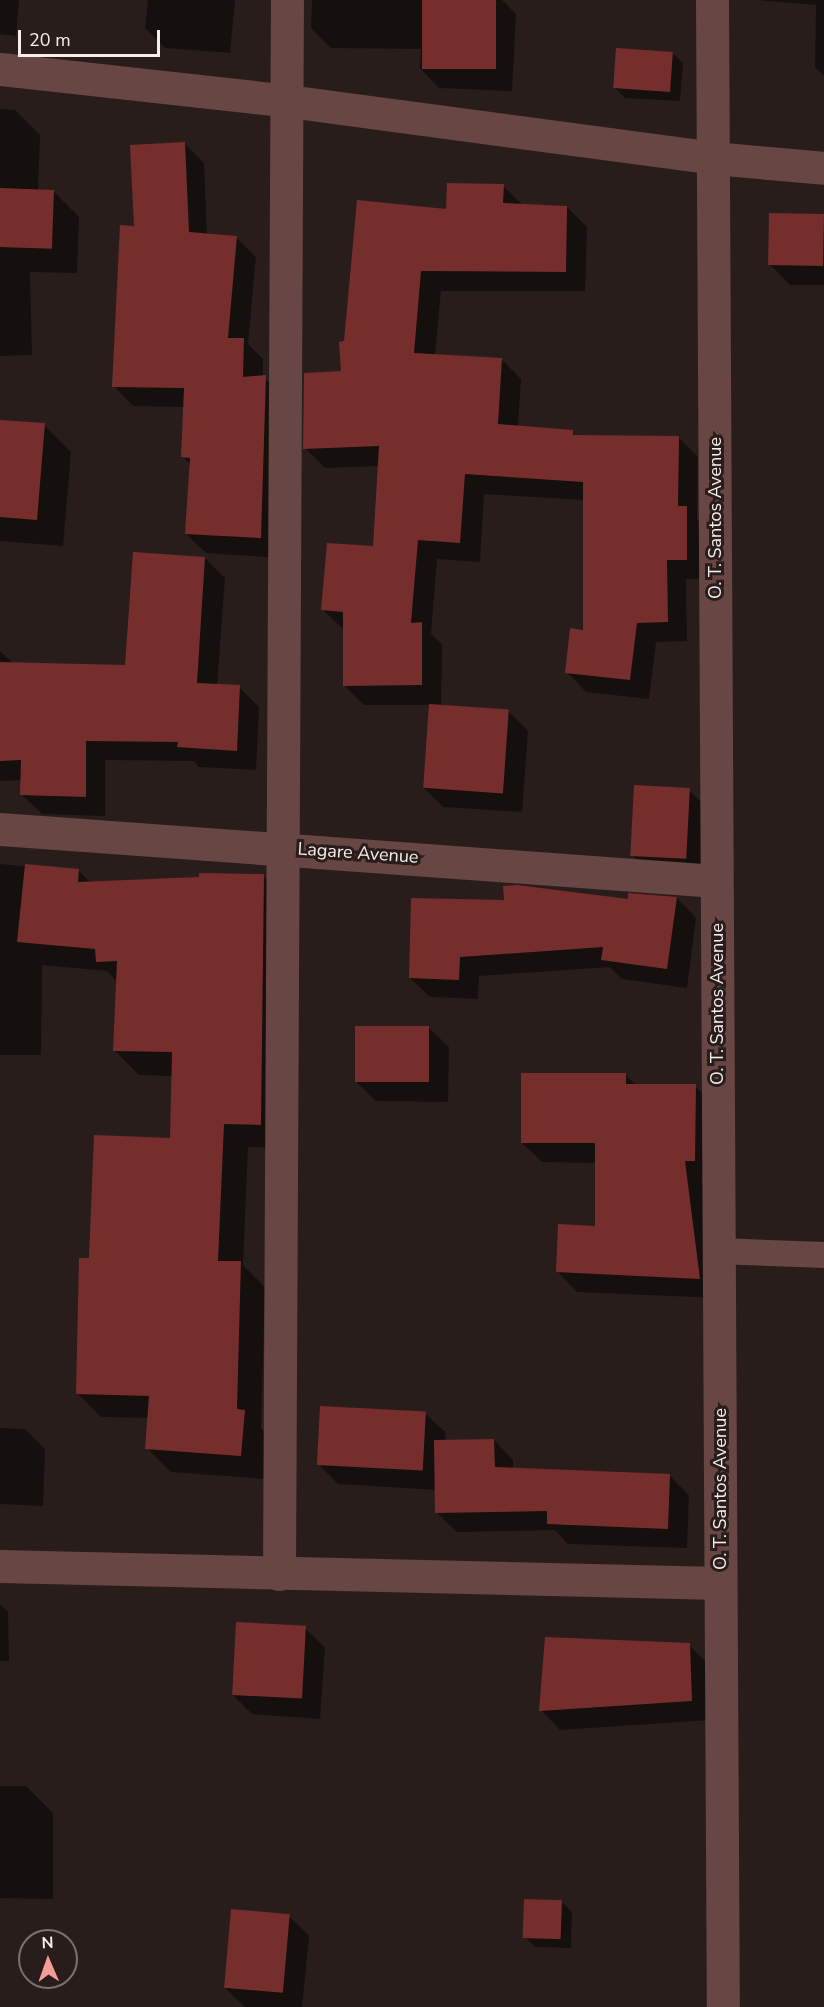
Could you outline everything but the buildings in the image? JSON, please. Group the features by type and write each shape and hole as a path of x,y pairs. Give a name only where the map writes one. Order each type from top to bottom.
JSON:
{"street":[{"path":"279,1574 287,0"},
{"name":"O. T. Santos Avenue","path":"712,0 723,2007"},
{"path":"0,69 288,101 713,158 824,168"},
{"name":"Lagare Avenue","path":"0,829 716,881"},
{"path":"0,1566 720,1584"}],"lane":[{"path":"719,1251 824,1255"}]}
